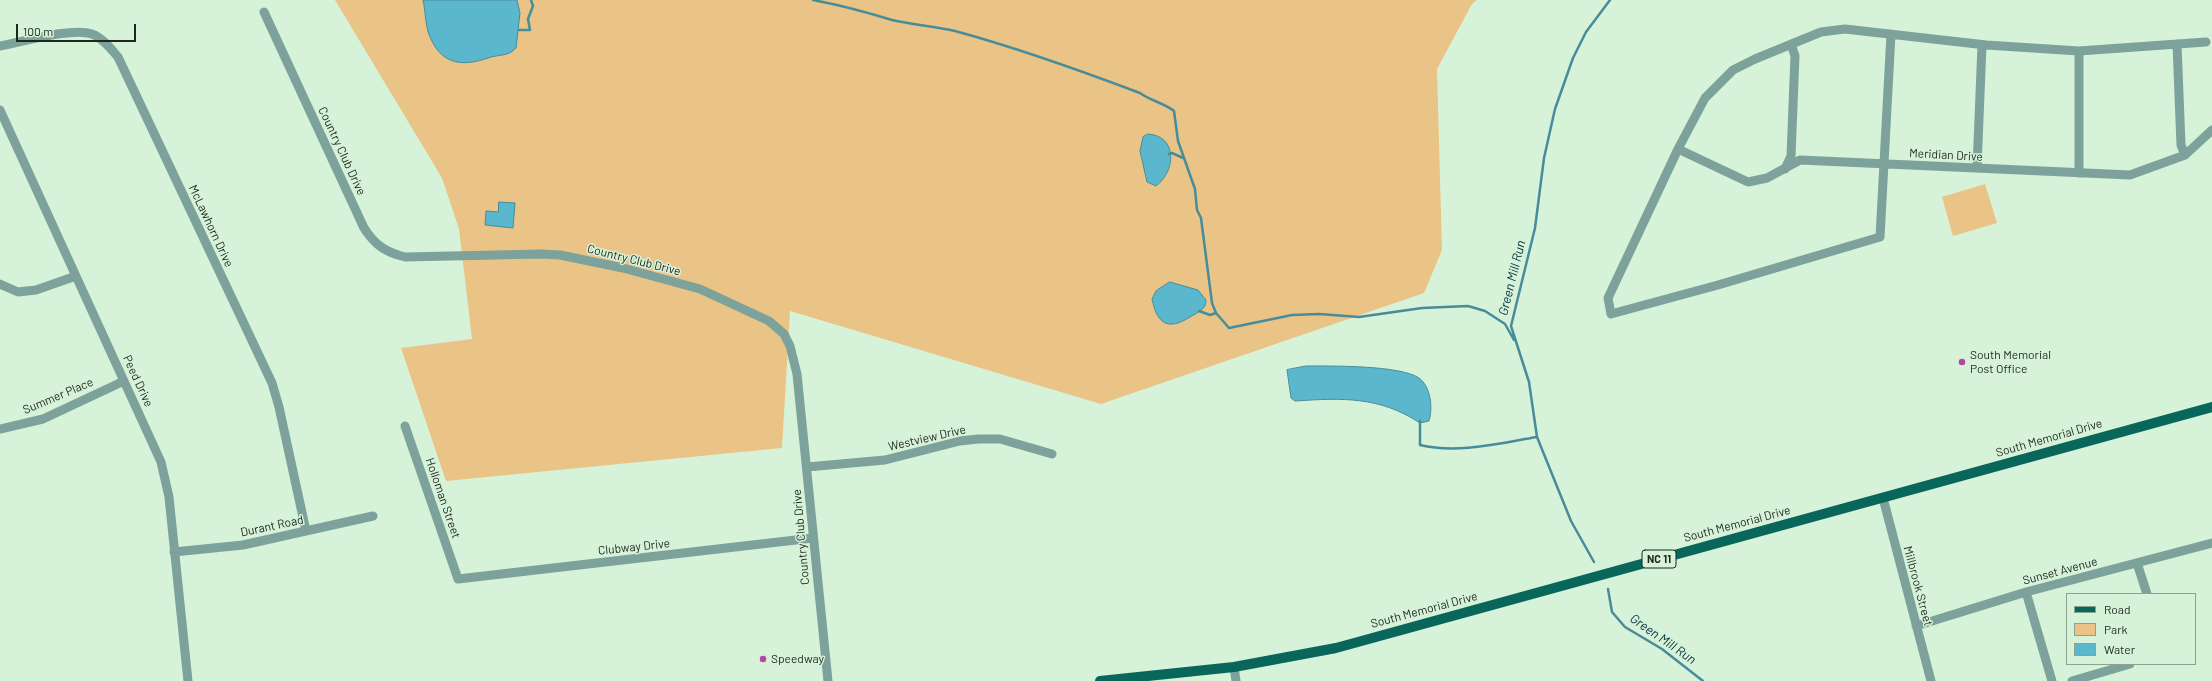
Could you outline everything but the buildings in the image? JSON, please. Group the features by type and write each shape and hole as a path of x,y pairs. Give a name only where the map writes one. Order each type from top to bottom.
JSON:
{"main road":[{"name":"South Memorial Drive","path":"1100,681 1234,667 1336,648 2212,407"}],"street":[{"name":"Country Club Drive","path":"264,12 364,228 375,244 390,254 415,258 525,253 585,260 700,289 769,321 784,334 793,358 807,467 828,681"},
{"path":"1891,34 1880,237 1718,286 1611,314 1608,298 1678,149 1705,98 1733,70 1821,32 1845,29 1891,34 1982,45 2079,50 2206,42"},
{"name":"McLawhorn Drive","path":"0,46 73,32 92,34 107,44 118,57 272,383 279,407 306,531"},
{"path":"1785,169 1791,156 1796,56 1791,44"},
{"path":"2177,44 2181,145 2185,156"},
{"path":"1977,168 1982,45"},
{"path":"2079,50 2079,173"},
{"name":"Peed Drive","path":"0,110 161,462 169,497 188,681"},
{"name":"Meridian Drive","path":"1678,149 1748,182 1767,178 1800,160 2130,175 2185,156 2212,130"},
{"path":"0,284 18,292 30,290 76,276"},
{"name":"Summer Place","path":"0,429 42,419 124,381"},
{"name":"Holloman Street","path":"405,426 458,579"},
{"name":"Westview Drive","path":"807,467 885,460 960,441 978,439 1000,439 1052,454"},
{"name":"Millbrook Street","path":"1883,498 1931,681"},
{"name":"Durant Road","path":"174,552 231,547 373,516"},
{"name":"Clubway Drive","path":"458,579 813,538"},
{"name":"Sunset Avenue","path":"1916,626 2026,592 2212,543"},
{"path":"2137,563 2147,593"},
{"path":"2026,592 2052,681"},
{"path":"2072,681 2127,665"},
{"path":"1234,667 1236,681"}],"green space":[{"path":"335,0 1477,0 1472,4 1437,69 1442,250 1424,293 1101,404 790,311 782,448 446,481 401,348 472,339 459,229 442,178"},
{"path":"1985,184 1997,223 1953,236 1942,197"}],"water":[{"path":"423,0 517,0 520,13 516,48 510,53 479,61 463,63 448,59 436,48 429,35"},
{"path":"1148,134 1158,136 1165,141 1169,147 1171,155 1167,172 1163,180 1156,186 1147,182 1140,151 1143,137"},
{"path":"499,202 515,203 513,228 485,225 486,211 498,212"},
{"path":"1170,282 1198,290 1206,300 1205,306 1199,312 1175,324 1165,323 1157,314 1152,299 1156,291"},
{"path":"1306,366 1381,368 1410,374 1419,378 1426,387 1430,398 1431,410 1429,421 1420,423 1405,414 1375,403 1329,399 1295,401 1291,398 1287,370"}],"waterway":[{"path":"519,30 530,30 528,19 533,6 531,0"},
{"path":"813,0 892,20 955,31 1025,52 1140,93 1174,111 1178,141 1195,189 1197,210 1201,218 1212,303 1216,313 1229,328 1292,315 1319,314 1359,317 1422,308 1468,306 1485,311 1505,324 1514,340"},
{"name":"Green Mill Run","path":"1594,562 1571,521 1537,437 1529,382 1511,326 1535,228 1544,158 1555,109 1573,58 1586,32 1610,0"},
{"path":"1169,154 1172,153 1183,158"},
{"path":"1199,311 1210,315 1216,313"},
{"path":"1420,421 1420,445 1434,447 1479,447 1537,437"},
{"name":"Green Mill Run","path":"1608,589 1612,612 1625,627 1662,649 1703,681"}],"place":[{"name":"South Memorial Post Office","path":"1962,362"},
{"name":"Speedway","path":"763,659"}]}
